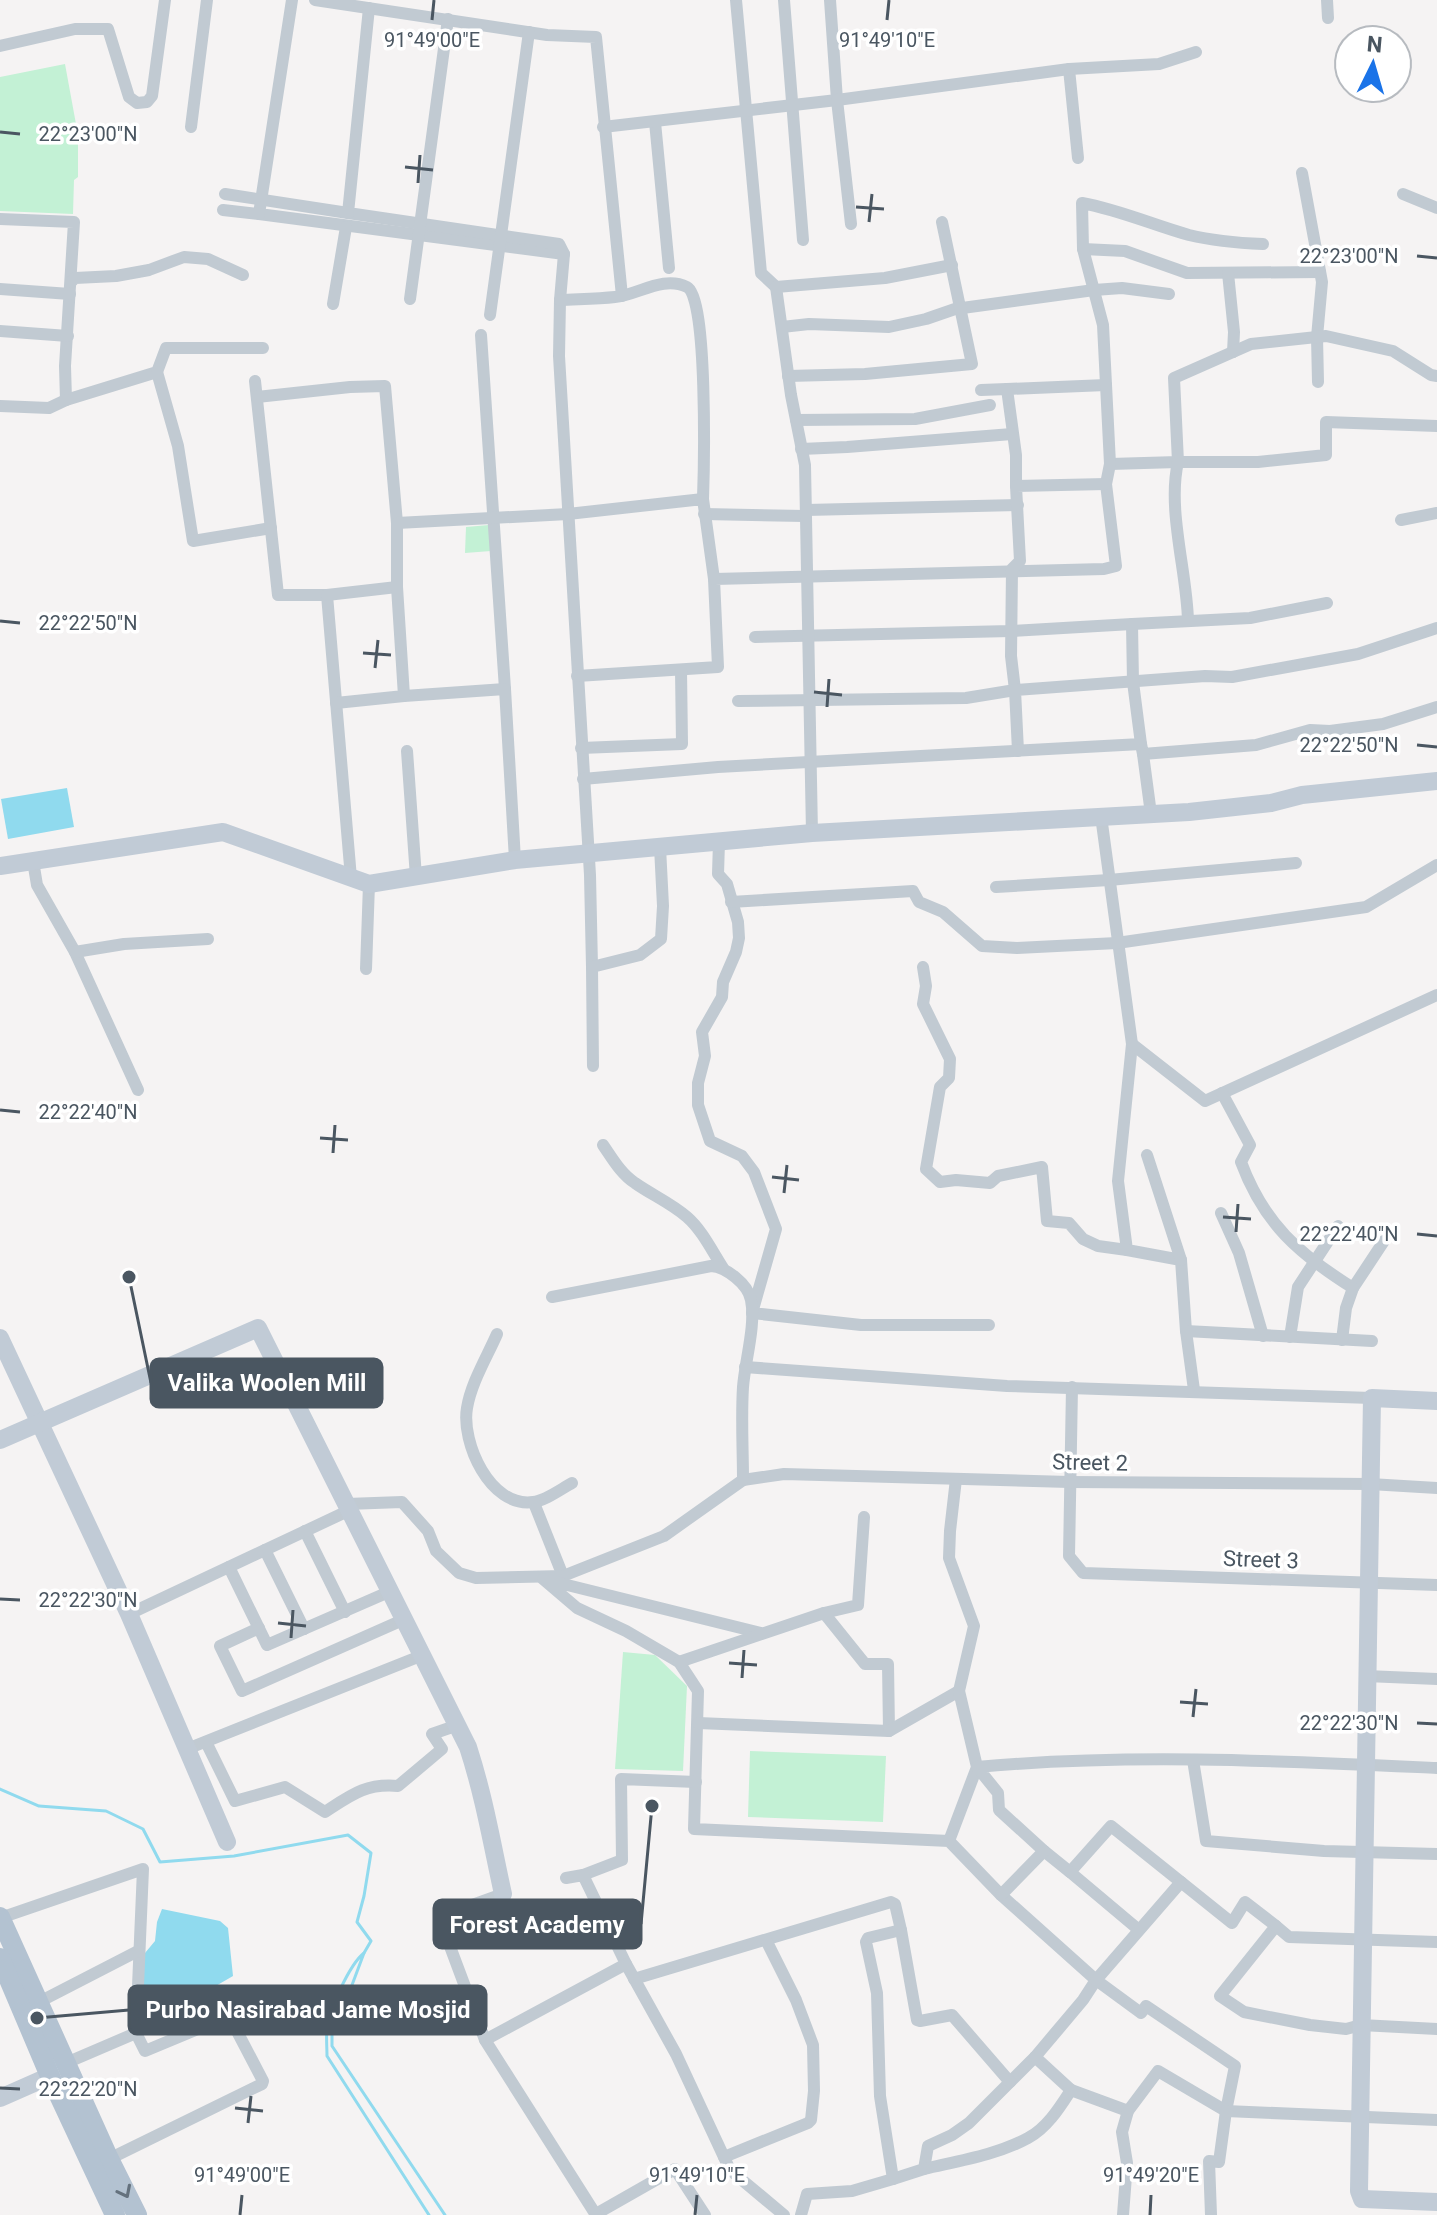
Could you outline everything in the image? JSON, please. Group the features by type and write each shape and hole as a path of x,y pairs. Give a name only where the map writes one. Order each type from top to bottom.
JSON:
{"main road":[{"path":"0,1917 39,2002 58,2069 115,2215"},
{"path":"0,1958 137,2215"}],"street":[{"path":"0,46 75,29 108,29 129,97 137,103 147,102 152,96 165,0"},
{"path":"191,127 207,0"},
{"path":"259,214 292,0"},
{"path":"315,0 547,35 596,37 622,296"},
{"path":"736,0 761,273 776,287 788,376 805,465 812,833"},
{"path":"784,0 803,240"},
{"path":"830,0 851,224"},
{"path":"1327,0 1328,18"},
{"path":"348,213 369,8"},
{"path":"410,299 448,19"},
{"path":"490,315 529,32"},
{"path":"603,127 792,107 1069,69 1159,64 1196,52"},
{"path":"1069,69 1078,158"},
{"path":"655,122 669,268"},
{"path":"1302,173 1322,282 1317,337 1318,382"},
{"path":"225,194 348,213 420,231"},
{"path":"1403,194 1437,208"},
{"path":"714,579 1104,569 1116,566 1106,484 1110,464 1103,325 1083,249 1082,203 1117,210 1191,235 1222,242 1263,244"},
{"path":"223,210 346,227 420,231 501,242 559,244 564,254 559,356 590,875 593,1066"},
{"path":"0,219 74,222 65,366 66,400"},
{"path":"788,376 880,373 972,364 942,222"},
{"path":"333,304 346,227"},
{"path":"1083,249 1125,251 1187,273 1320,272"},
{"path":"70,288 75,278 116,276 149,270 184,257 208,259 243,275"},
{"path":"776,287 885,278 952,265"},
{"path":"1228,273 1233,352"},
{"path":"560,300 622,296 650,286 678,284 694,293 705,420 703,499 714,579 718,667 577,676"},
{"path":"0,289 70,288"},
{"path":"782,327 809,324 889,327 959,308 1094,290 1122,288 1169,294"},
{"path":"0,331 68,336"},
{"path":"481,335 496,517 515,860"},
{"path":"1188,621 1187,585 1179,546 1174,378 1251,344 1326,336 1393,351 1437,376"},
{"path":"263,348 166,348 157,372 178,446 193,541 271,528"},
{"path":"0,406 49,408 157,372"},
{"path":"255,381 278,595 327,595 397,587"},
{"path":"981,390 1106,385"},
{"path":"257,397 385,386 397,523 397,587 404,696"},
{"path":"1007,389 1020,561 1012,569 1011,631 1018,751"},
{"path":"796,420 899,420 951,414 990,405"},
{"path":"1110,464 1258,462 1326,455 1326,422 1437,426"},
{"path":"801,449 1012,434"},
{"path":"1016,486 1106,484"},
{"path":"397,523 568,514 703,499"},
{"path":"704,514 1018,505"},
{"path":"1401,520 1437,513"},
{"path":"327,595 336,703 360,881 366,969"},
{"path":"755,637 1011,631 1250,618 1327,603"},
{"path":"1132,624 1133,682 1151,814"},
{"path":"738,701 966,698 1015,690 1205,676 1232,677 1358,654 1437,628"},
{"path":"581,748 682,744 681,670"},
{"path":"336,703 505,689"},
{"path":"583,779 810,761 1018,751 1256,745 1310,730 1330,731 1383,724 1437,707"},
{"path":"407,751 416,877"},
{"path":"0,866 223,832 360,881 416,877 515,860 812,833 1189,812 1271,803 1302,795 1437,781"},
{"path":"1101,816 1132,1044 1118,1181 1127,1250"},
{"path":"129,1614 349,1507 402,1502 428,1531 436,1551 459,1573 476,1578 563,1576 664,1536 743,1480 745,1367 752,1313 776,1229 754,1172 742,1156 710,1141 698,1105 698,1083 705,1056 702,1032 722,997 723,982 739,938 738,922 727,884 718,874 719,842"},
{"path":"592,967 640,955 661,939 660,847"},
{"path":"33,861 37,885 75,952 138,1090"},
{"path":"996,887 1296,863"},
{"path":"731,902 913,891 919,902 943,912 982,946 1017,948 1117,943 1366,907 1437,865"},
{"path":"75,952 124,944 208,939"},
{"path":"923,967 926,986 923,1004 950,1059 949,1078 940,1087 926,1169 940,1182 990,1183 998,1176 1042,1167 1047,1221 1069,1223 1083,1239 1098,1246 1181,1260"},
{"path":"1132,1044 1205,1101 1437,995"},
{"path":"1222,1093 1250,1145 1241,1162 1250,1185 1281,1232 1314,1263 1353,1288"},
{"path":"603,1145 633,1183 659,1196 687,1217 723,1268 747,1289 752,1313"},
{"path":"1147,1155 1181,1260 1194,1390"},
{"path":"1221,1213 1239,1253 1263,1336"},
{"path":"1290,1337 1298,1287 1338,1226"},
{"path":"1342,1340 1346,1308 1353,1288 1384,1241"},
{"path":"552,1297 711,1266 723,1268"},
{"path":"752,1313 861,1325 989,1325"},
{"path":"0,1440 258,1328 458,1725 481,1786 503,1894 439,1917 485,2040 596,2214 675,2169 705,2215"},
{"path":"1186,1331 1372,1341"},
{"path":"497,1334 466,1409 474,1458 481,1472 501,1492 514,1499 534,1503 572,1483"},
{"path":"0,1338 129,1614 227,1842"},
{"path":"745,1367 1007,1386 1194,1390 1437,1401"},
{"path":"1069,1482 1072,1387"},
{"path":"1372,1398 1359,2191 1362,2199 1437,2202"},
{"name":"Street 2","path":"743,1480 784,1474 1069,1482 1370,1484 1437,1488"},
{"path":"956,1479 949,1558 974,1626 959,1691 977,1767 998,1793 999,1810 1139,1930"},
{"name":"Street 3","path":"1069,1482 1069,1556 1083,1573 1437,1585"},
{"path":"534,1503 563,1576"},
{"path":"679,1662 761,1633 858,1605 864,1517"},
{"path":"305,1531 345,1612"},
{"path":"265,1550 304,1629"},
{"path":"229,1567 267,1645 391,1591"},
{"path":"761,1633 543,1579 577,1608 626,1631 679,1662 698,1691 694,1829 949,1841 1001,1895 1096,1980 1141,2013 1146,2006 1235,2066 1219,2162 1209,2161 1211,2215"},
{"path":"824,1613 865,1664 888,1664 889,1731"},
{"path":"259,1628 220,1646 242,1691 405,1619"},
{"path":"187,1749 423,1655"},
{"path":"1366,1676 1437,1679"},
{"path":"698,1723 889,1731 959,1691"},
{"path":"206,1742 235,1801 285,1787 325,1812 355,1792 379,1784 398,1786 442,1749 432,1734 458,1725"},
{"path":"977,1767 1053,1760 1193,1760 1437,1768"},
{"path":"1193,1760 1206,1841 1437,1854"},
{"path":"949,1841 977,1767"},
{"path":"566,1878 622,1860 621,1779 696,1782"},
{"path":"1070,1872 1111,1826 1232,1923 1245,1902 1289,1937 1437,1942"},
{"path":"1001,1895 1044,1851"},
{"path":"0,1917 143,1869 136,2033 145,2051 229,2016 263,2083 109,2159"},
{"path":"583,1875 626,1964 676,2054 730,2170 784,2215"},
{"path":"924,2169 928,2146 969,2123 1035,2057 1096,1980 1181,1882"},
{"path":"634,1979 891,1902 895,1904 901,1930 917,2020 952,2015 1010,2082"},
{"path":"1276,1926 1220,1996 1244,2012 1346,2029 1361,2025 1437,2029"},
{"path":"893,2179 880,2096 877,1993 866,1942 868,1938 901,1930"},
{"path":"724,2157 808,2123 812,2114 813,2045 796,2000 766,1940"},
{"path":"39,2002 138,1951"},
{"path":"485,2040 626,1964"},
{"path":"0,2098 136,2033"},
{"path":"1035,2057 1071,2090 1128,2111"},
{"path":"1123,2215 1127,2163 1122,2132 1128,2111 1158,2071 1226,2111 1437,2120"},
{"path":"801,2215 807,2194 852,2191 987,2154 1030,2137 1055,2114 1071,2090"}],"green space":[{"path":"65,64 78,135 78,177 74,180 73,214 0,211 0,77"},
{"path":"489,525 491,551 465,553 466,527"},
{"path":"623,1652 655,1655 687,1686 683,1771 615,1769"},
{"path":"750,1751 886,1756 883,1822 748,1817"}],"water":[{"path":"67,788 74,827 8,839 1,799"},
{"path":"162,1909 220,1921 228,1928 233,1976 169,2013 149,2007 139,1977 140,1959 155,1941"}],"waterway":[{"path":"0,1789 39,1806 106,1811 143,1829 160,1862 234,1856 348,1835 371,1853 357,1922 371,1941 364,1953"},
{"path":"429,2215 327,2056 331,2011 346,1977 364,1953 332,2028 332,2046 445,2215"}],"place":[{"name":"Valika Woolen Mill","path":"129,1277"},
{"name":"Forest Academy","path":"652,1806"},
{"name":"Purbo Nasirabad Jame Mosjid","path":"37,2018"}]}
